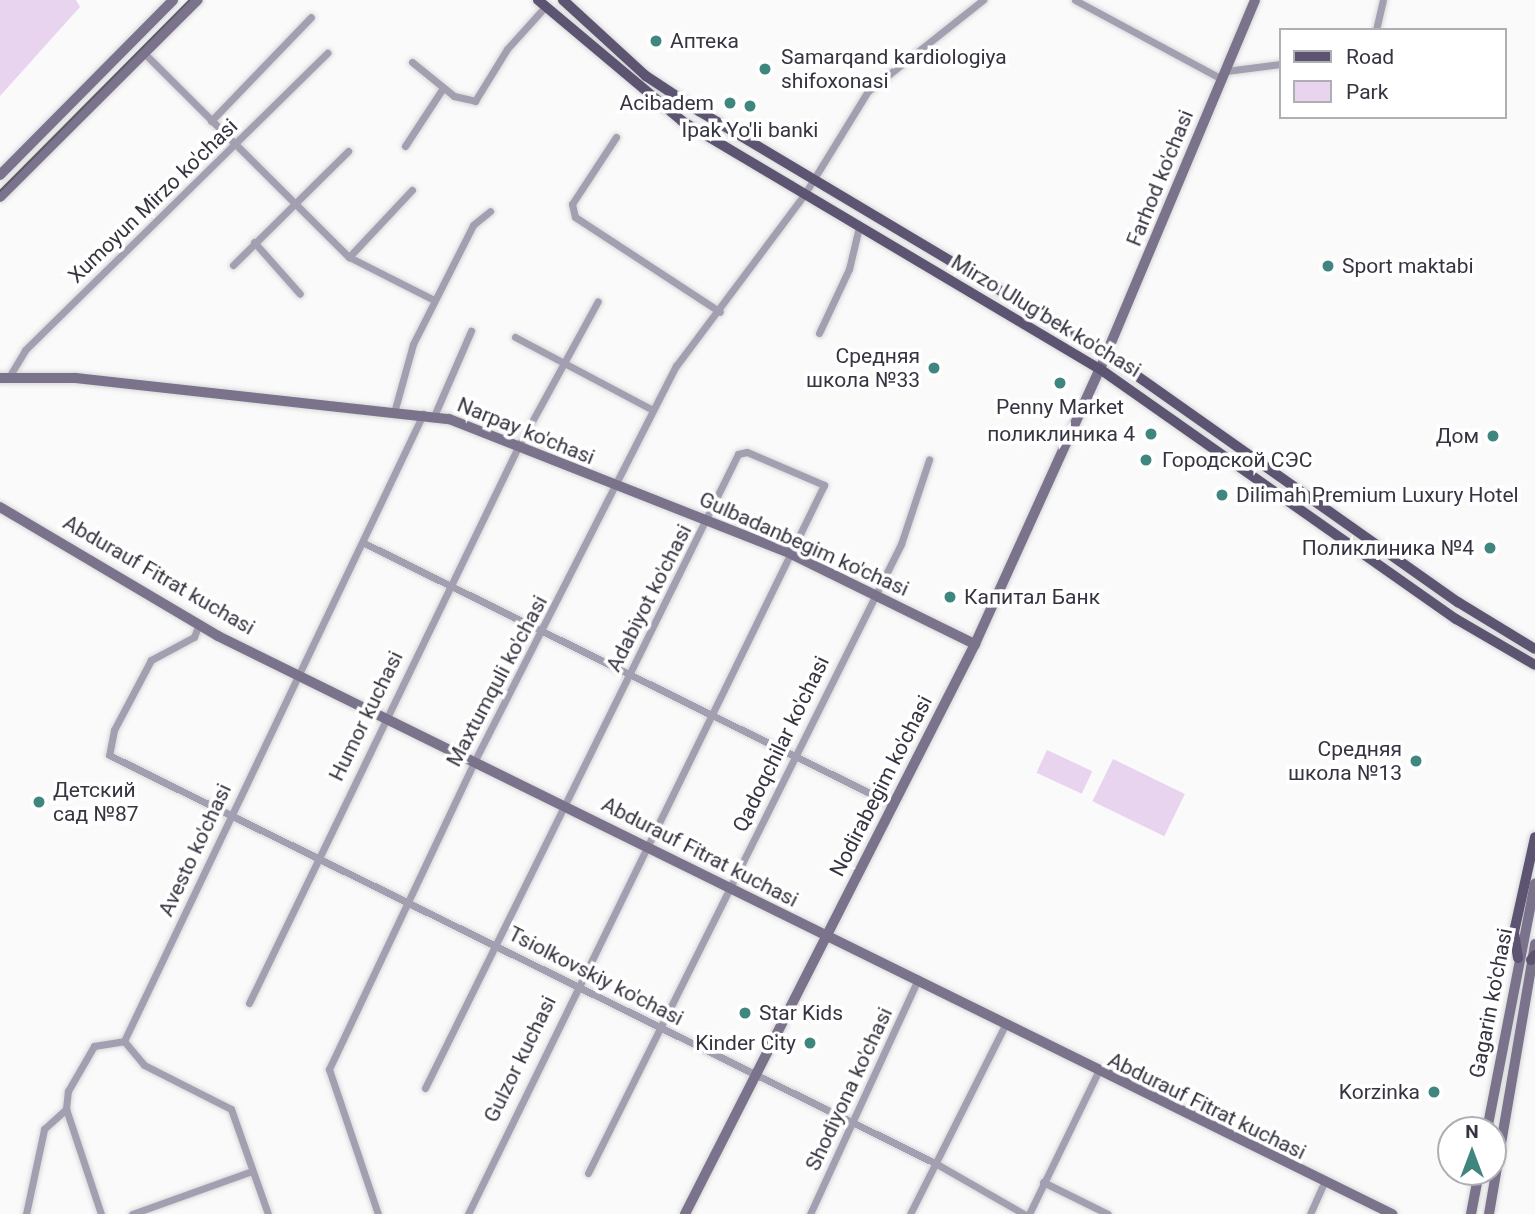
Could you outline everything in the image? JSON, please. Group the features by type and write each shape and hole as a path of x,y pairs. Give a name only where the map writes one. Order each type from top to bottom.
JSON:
{"main road":[{"name":"Mirzo Ulug'bek ko'chasi","path":"563,0 646,76 810,181 1106,354 1458,602 1534,647"},
{"name":"Mirzo Ulug'bek ko'chasi","path":"542,4 682,121 1100,369 1456,619 1534,665"},
{"path":"1518,958 1514,932 1535,837"}],"street":[{"path":"0,175 173,0"},
{"path":"0,197 198,0"},
{"name":"Maxtumquli ko'chasi","path":"378,1214 329,1069 474,762 544,633 613,487 676,366 720,312 804,195 810,181 867,91 984,0"},
{"path":"1075,0 1224,75 1280,64"},
{"name":"Farhod ko'chasi","path":"1100,369 1255,0"},
{"path":"1376,28 1383,0"},
{"path":"412,62 443,88 475,101 507,49 542,4"},
{"path":"211,121 311,17"},
{"name":"Xumoyun Mirzo ko'chasi","path":"5,378 25,351 236,146 327,53"},
{"path":"145,54 292,205 349,257 434,300"},
{"path":"405,146 443,88"},
{"path":"616,137 572,204 575,217 720,312"},
{"path":"233,265 348,151"},
{"path":"349,257 412,190"},
{"path":"395,409 405,365 434,300 473,225 490,211"},
{"path":"819,333 849,269 859,227"},
{"path":"254,242 300,294"},
{"name":"Humor kuchasi","path":"249,1003 385,717 518,447 598,301"},
{"name":"Avesto ko'chasi","path":"124,1041 297,673 471,331"},
{"path":"515,337 565,359 653,410"},
{"name":"Nodirabegim ko'chasi","path":"685,1214 975,644 1100,369"},
{"name":"Narpay ko'chasi","path":"5,378 395,409 429,415 518,447 613,487"},
{"name":"Adabiyot ko'chasi","path":"425,1088 561,804 708,520 738,454 747,452 824,485 648,847"},
{"name":"Qadoqchilar ko'chasi","path":"588,1173 657,1028 795,757 873,594 901,544 929,460"},
{"name":"Gulbadanbegim ko'chasi","path":"613,487 708,520 791,555 975,644"},
{"name":"Abdurauf Fitrat kuchasi","path":"0,507 200,623 297,673 729,889 918,979 1097,1074 1324,1185 1392,1214"},
{"path":"363,542 628,676 712,714 894,805"},
{"name":"Tsiolkovskiy ko'chasi","path":"200,623 194,637 151,660 114,730 109,755 495,943 657,1028 935,1163 1027,1214"},
{"name":"Gulzor kuchasi","path":"467,1214 575,986 648,847"},
{"name":"Gagarin ko'chasi","path":"1489,1116 1518,958 1535,884"},
{"name":"Gagarin ko'chasi","path":"1489,1214 1535,944"},
{"name":"Shodiyona ko'chasi","path":"810,1214 855,1123 918,979"},
{"path":"910,1214 1005,1025"},
{"path":"101,1214 66,1109 77,1066 94,1046 124,1041 144,1065 231,1110 268,1214"},
{"path":"1027,1214 1097,1074"},
{"path":"26,1214 44,1129 66,1109"},
{"path":"132,1214 252,1171"},
{"path":"1043,1182 1108,1214"},
{"path":"1310,1214 1324,1185"},
{"path":"1471,1214 1476,1186"}],"green space":[{"path":"0,0 76,0 80,7 0,96"},
{"path":"1047,750 1092,771 1082,794 1036,773"},
{"path":"1113,759 1185,794 1164,836 1092,801"}],"tram line":[{"path":"0,191 190,0"}],"place":[{"name":"Аптека","path":"656,41"},
{"name":"Samarqand kardiologiya shifoxonasi","path":"765,69"},
{"name":"Acibadem","path":"730,103"},
{"name":"Ipak Yo'li banki","path":"750,106"},
{"name":"Sport maktabi","path":"1328,266"},
{"name":"Средняя школа №33","path":"934,368"},
{"name":"Penny Market","path":"1060,383"},
{"name":"поликлиника 4","path":"1151,434"},
{"name":"Дом","path":"1493,436"},
{"name":"Городской СЭС","path":"1146,460"},
{"name":"Dilimah Premium Luxury Hotel","path":"1222,495"},
{"name":"Поликлиника №4","path":"1490,548"},
{"name":"Капитал Банк","path":"950,597"},
{"name":"Средняя школа №13","path":"1416,761"},
{"name":"Детский сад №87","path":"39,802"},
{"name":"Star Kids","path":"745,1013"},
{"name":"Kinder City","path":"810,1043"},
{"name":"Korzinka","path":"1434,1092"}]}
